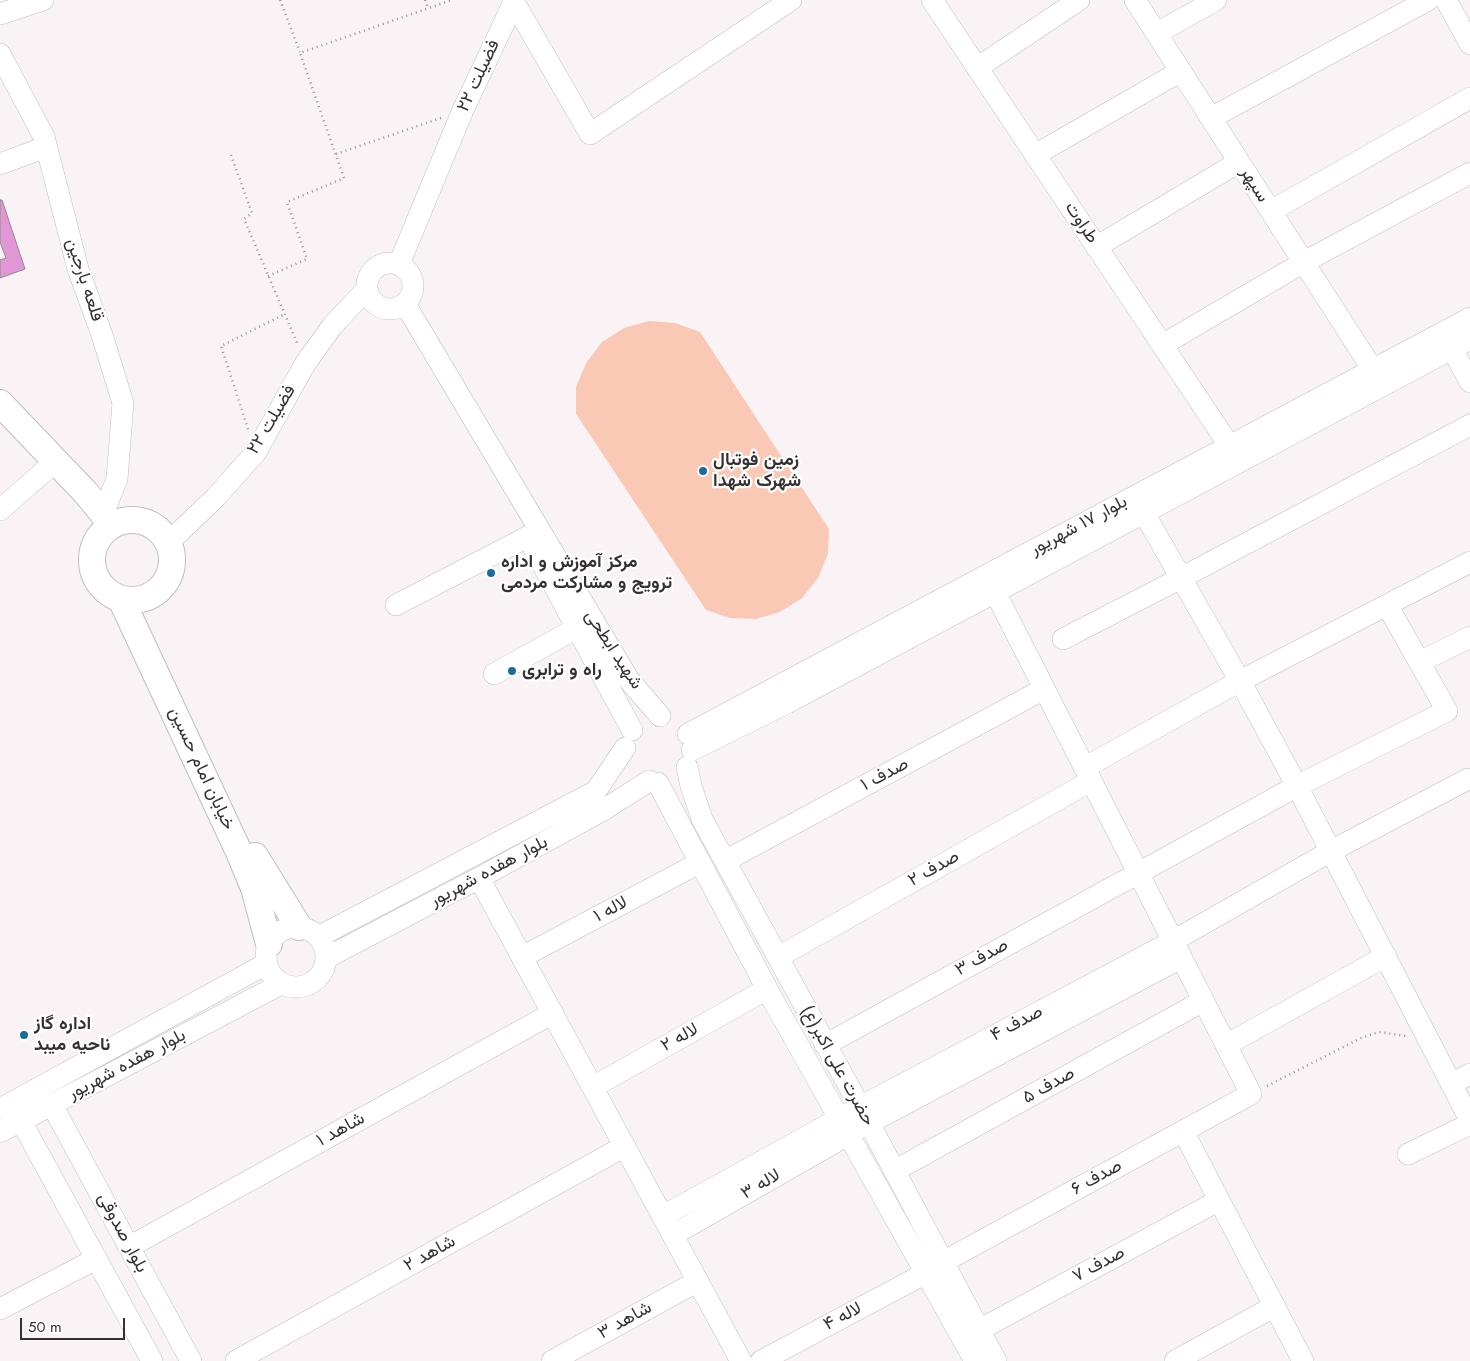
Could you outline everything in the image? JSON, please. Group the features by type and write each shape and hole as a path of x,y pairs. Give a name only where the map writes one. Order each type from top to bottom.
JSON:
{"main road":[{"path":"0,402 86,492 108,519 144,522 158,530 168,543 172,561 168,579 155,593 130,600 106,592 96,579 91,562 94,546 108,519"},
{"path":"0,422 69,490 81,508 94,546"},
{"name":"خیابان امام حسین","path":"130,600 198,735 259,865 308,932"},
{"name":"خیابان امام حسین","path":"130,600 254,888 267,954"}],"street":[{"path":"513,1 590,134 791,0"},
{"name":"طراوت","path":"932,0 1235,454"},
{"path":"977,68 1080,0"},
{"name":"سپهر","path":"1135,0 1373,370"},
{"path":"1156,33 1216,0"},
{"path":"1211,118 1428,0"},
{"path":"1446,0 1470,44"},
{"path":"0,14 40,1"},
{"name":"فضیلت ۲۲","path":"399,264 463,110 513,1"},
{"name":"قلعه بارجین","path":"0,54 44,138 78,269 123,403 117,479 108,519"},
{"path":"1035,155 1181,72"},
{"path":"1271,211 1470,98"},
{"path":"0,164 46,147"},
{"path":"1096,247 1239,162"},
{"path":"1162,345 1304,262 1470,173"},
{"path":"387,263 399,264 409,271 414,283 412,295 405,304 394,309 381,308 372,301 367,290 368,277 376,267 387,263"},
{"name":"فضیلت ۲۲","path":"168,543 216,497 256,452 305,364 333,325 367,290"},
{"name":"شهید ابطحی","path":"405,304 629,680 660,716"},
{"name":"بلوار ۱۷ شهریور","path":"689,750 787,703 1144,513 1235,454 1373,370 1470,318"},
{"path":"1461,344 1470,382"},
{"name":"بلوار ۱۷ شهریور","path":"689,750 1235,454 1461,344"},
{"path":"1063,639 1470,425"},
{"name":"شهید ابطحی","path":"493,453 507,491 528,536 577,628 629,739"},
{"path":"0,510 47,469"},
{"path":"1144,513 1297,786 1470,1122 1408,1154"},
{"path":"396,605 528,536"},
{"name":"صدف ۲","path":"778,957 1240,682 1470,562"},
{"path":"995,592 1251,1094"},
{"path":"1387,605 1420,662 1470,637"},
{"path":"494,674 577,628"},
{"name":"صدف ۳","path":"825,1044 1297,786 1447,710 1420,662"},
{"name":"صدف ۱","path":"725,861 1044,689"},
{"path":"660,716 677,721 689,750 674,779 653,782 636,774 628,762 629,739 643,720 660,716"},
{"name":"بلوار هفده شهریور","path":"308,932 596,791 629,739"},
{"name":"حضرت علی اکبر(ع)","path":"689,750 691,786 702,819 894,1171 975,1361"},
{"name":"صدف ۴","path":"844,1127 1177,950 1331,851 1468,779"},
{"name":"حضرت علی اکبر(ع)","path":"653,782 844,1127 935,1268 979,1330 996,1361"},
{"name":"بلوار هفده شهریور","path":"326,958 480,878 653,782"},
{"name":"لاله ۱","path":"522,957 699,863"},
{"path":"480,878 741,1361"},
{"path":"718,897 738,885"},
{"path":"289,928 308,932 325,949 325,964 320,976 311,984 299,988 281,984 270,974 267,954 279,932 289,928"},
{"name":"بلوار هفده شهریور","path":"0,1109 267,954"},
{"path":"1226,1045 1386,956"},
{"name":"بلوار هفده شهریور","path":"0,1132 281,984"},
{"name":"لاله ۲","path":"593,1087 767,989"},
{"name":"صدف ۵","path":"894,1171 1203,1001"},
{"name":"شاهد ۱","path":"129,1247 552,1013"},
{"path":"1451,1084 1470,1074"},
{"name":"صدف ۶","path":"935,1268 1251,1094"},
{"name":"بلوار صدوقی","path":"52,1105 191,1361"},
{"name":"بلوار صدوقی","path":"21,1122 152,1361"},
{"name":"لاله ۳","path":"663,1216 844,1127"},
{"name":"لاله ۳","path":"673,1235 844,1127"},
{"path":"1183,1131 1218,1201 1304,1361"},
{"name":"شاهد ۲","path":"236,1361 625,1146"},
{"name":"صدف ۷","path":"979,1330 1218,1201"},
{"path":"0,1309 96,1259"},
{"name":"لاله ۴","path":"760,1361 935,1268"},
{"name":"شاهد ۳","path":"552,1361 698,1281"},
{"path":"1175,1361 1275,1306"}],"path":[{"path":"268,276 307,259 287,202 344,178 280,0"},
{"path":"426,0 428,8"},
{"path":"300,53 452,0"},
{"path":"336,154 463,110"},
{"path":"231,155 252,213 244,219 305,364"},
{"path":"256,452 221,346 285,314"},
{"path":"1251,1094 1361,1038 1379,1032 1400,1034 1433,1047"}],"shaded area":[{"name":"زمین فوتبال شهرک شهدا","path":"649,321 675,323 700,332 829,529 828,554 818,578 802,598 780,612 756,619 730,618 706,610 576,414 576,387 586,363 602,342 624,328"}],"building":[{"path":"0,200 2,200 25,269 0,278 0,260 6,258 0,242"}],"place":[{"name":"زمین فوتبال شهرک شهدا","path":"703,471"},
{"name":"مرکز آموزش و اداره ترویج و مشارکت مردمی","path":"491,573"},
{"name":"راه و ترابری","path":"512,671"},
{"name":"اداره گاز ناحیه میبد","path":"24,1035"}]}
